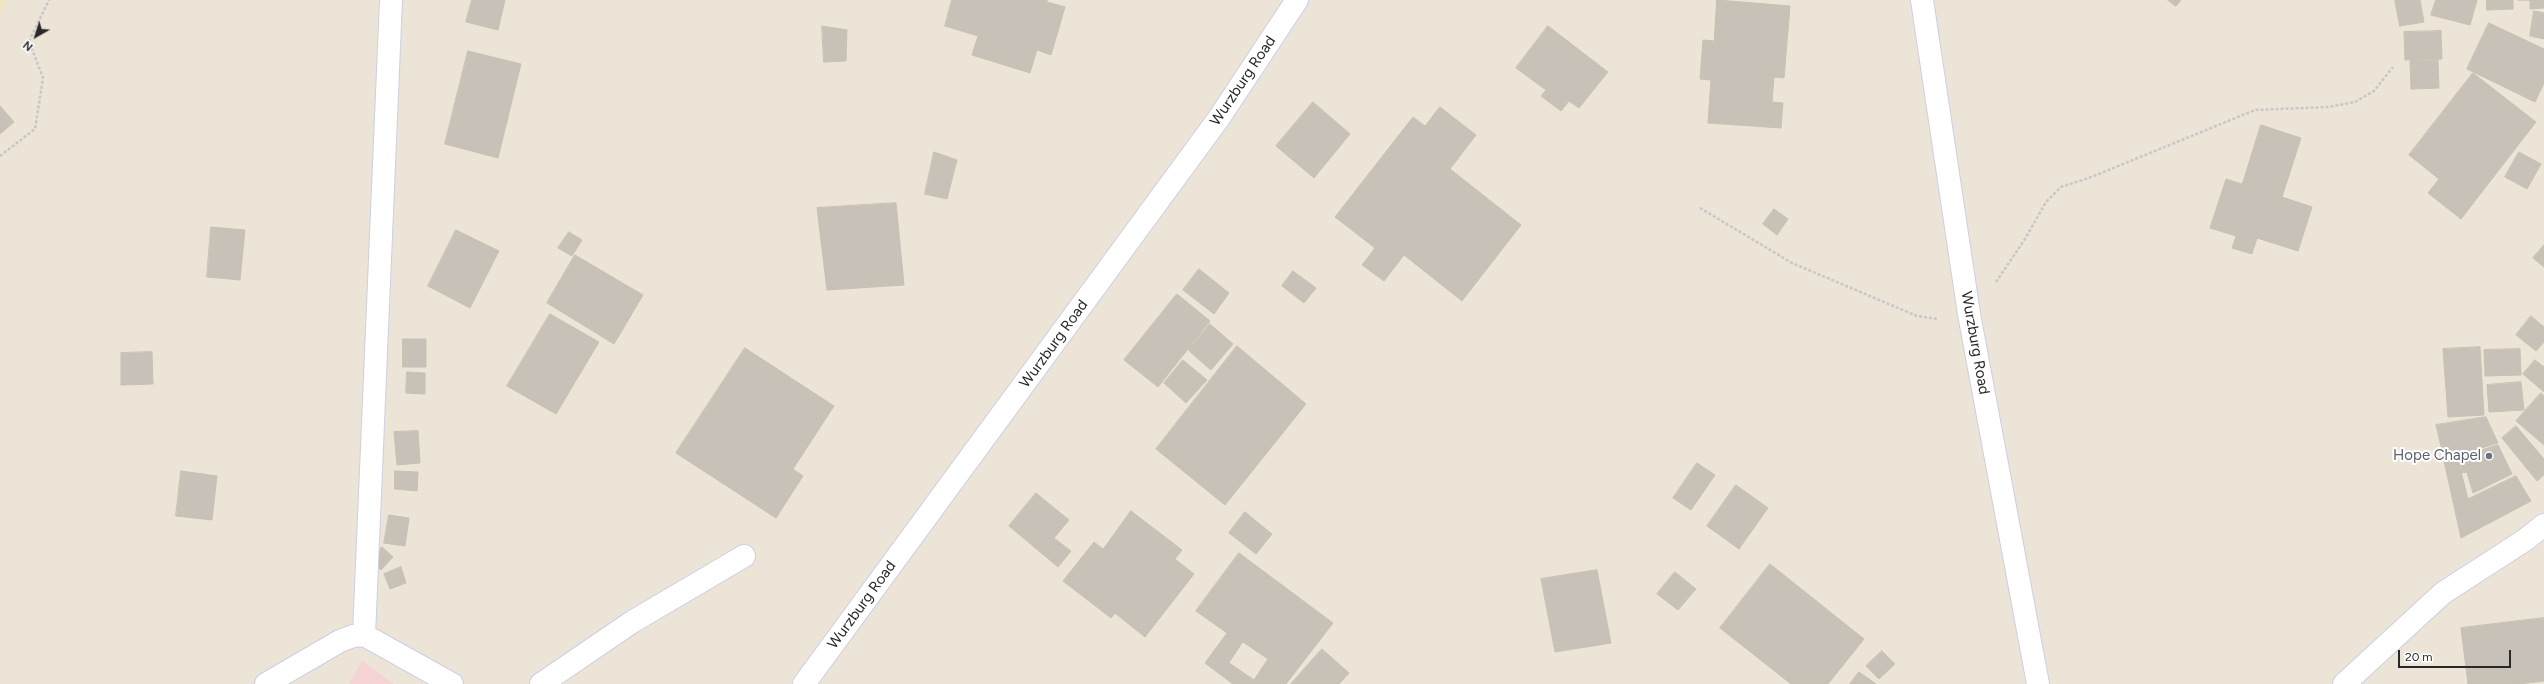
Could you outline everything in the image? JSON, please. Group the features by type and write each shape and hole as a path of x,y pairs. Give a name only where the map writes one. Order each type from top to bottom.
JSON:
{"street":[{"path":"364,635 391,0"},
{"name":"Wurzburg Road","path":"804,684 1219,118 1297,0"},
{"name":"Wurzburg Road","path":"1922,0 1969,314 2038,684"},
{"path":"2344,684 2443,593 2525,540 2544,525"},
{"path":"541,684 632,622 744,556"},
{"path":"266,684 340,641 353,636 364,635 452,684"}],"path":[{"path":"0,156 35,129 43,78 29,41 49,0"},
{"path":"1700,208 1792,263 1917,316 1952,321 1969,314 2006,270 2046,202 2061,187 2089,178 2255,110 2328,107 2355,102 2374,91 2393,67"}],"shaded area":[{"path":"0,0 8,0 0,19"},
{"path":"362,661 394,684 349,684"}],"building":[{"path":"472,0 505,0 498,30 466,22"},
{"path":"952,0 1047,0 1047,2 1065,7 1051,55 1037,50 1030,73 972,55 978,36 945,26"},
{"path":"1717,0 1790,6 1784,78 1774,77 1772,102 1783,103 1781,128 1708,123 1711,80 1700,79 1703,40 1714,41"},
{"path":"2168,0 2181,0 2176,6"},
{"path":"2395,0 2420,0 2424,22 2400,26"},
{"path":"2436,0 2477,0 2470,25 2431,15"},
{"path":"2487,0 2513,0 2513,9 2487,10"},
{"path":"2530,0 2544,0 2544,8 2530,9"},
{"path":"2534,11 2544,13 2544,39 2530,36"},
{"path":"2489,23 2544,49 2544,83 2535,102 2467,69"},
{"path":"822,26 847,30 846,61 824,62"},
{"path":"1548,26 1608,72 1579,108 1569,101 1561,111 1541,96 1546,90 1516,68"},
{"path":"2441,31 2442,59 2405,60 2404,32"},
{"path":"468,51 521,64 498,158 445,144"},
{"path":"2438,60 2439,88 2411,89 2410,61"},
{"path":"2473,73 2536,122 2461,219 2428,193 2439,179 2409,155"},
{"path":"1313,102 1350,134 1314,178 1276,146"},
{"path":"0,106 14,122 0,134"},
{"path":"1440,107 1476,135 1450,169 1521,225 1462,301 1404,255 1384,281 1362,265 1375,248 1335,217 1413,117 1425,126"},
{"path":"2261,125 2301,138 2282,197 2312,207 2298,251 2257,238 2252,254 2232,248 2236,236 2210,228 2226,179 2242,184"},
{"path":"934,152 957,160 947,199 925,194"},
{"path":"2519,152 2541,164 2527,189 2505,177"},
{"path":"896,203 904,285 827,290 817,208"},
{"path":"1774,209 1788,219 1777,235 1763,224"},
{"path":"211,227 245,230 240,280 207,277"},
{"path":"456,230 499,251 470,308 428,286"},
{"path":"569,232 582,240 572,256 558,248"},
{"path":"2544,245 2544,267 2533,258"},
{"path":"575,255 643,295 614,344 547,303"},
{"path":"1199,269 1229,293 1214,314 1183,290"},
{"path":"1293,271 1316,288 1304,303 1282,286"},
{"path":"1177,294 1210,321 1158,387 1124,360"},
{"path":"550,314 599,342 556,414 507,386"},
{"path":"2531,316 2544,327 2544,342 2536,351 2516,335"},
{"path":"1210,324 1233,344 1211,370 1188,350"},
{"path":"403,339 426,339 426,367 403,367"},
{"path":"1237,346 1306,404 1225,505 1156,449"},
{"path":"2480,347 2484,415 2448,417 2443,349"},
{"path":"745,348 834,406 793,469 803,476 776,518 676,453"},
{"path":"2520,349 2521,375 2485,376 2484,350"},
{"path":"152,352 153,384 121,385 121,353"},
{"path":"1183,360 1207,380 1186,403 1164,383"},
{"path":"2535,360 2544,367 2544,392 2523,374"},
{"path":"407,372 425,373 425,394 406,393"},
{"path":"2521,382 2524,410 2489,412 2487,385"},
{"path":"2541,393 2544,396 2544,445 2516,421"},
{"path":"2486,417 2498,443 2444,459 2436,425"},
{"path":"2516,426 2544,459 2544,475 2537,481 2502,438"},
{"path":"418,431 420,463 397,465 394,432"},
{"path":"2498,445 2512,474 2473,493 2467,472 2462,473 2459,458"},
{"path":"2457,456 2468,499 2454,506 2444,461"},
{"path":"1697,463 1715,475 1691,510 1673,498"},
{"path":"181,471 217,476 212,520 176,516"},
{"path":"395,471 418,472 417,491 395,489"},
{"path":"2516,476 2531,501 2461,538 2454,506"},
{"path":"1736,485 1768,508 1739,549 1707,526"},
{"path":"1036,493 1069,520 1054,538 1071,551 1058,567 1009,526"},
{"path":"1131,511 1182,550 1175,559 1194,574 1145,637 1115,613 1111,618 1063,581 1094,542 1103,549"},
{"path":"1245,512 1272,534 1256,554 1229,533"},
{"path":"389,515 409,518 405,546 384,543"},
{"path":"382,547 393,557 381,570 372,561"},
{"path":"1239,553 1333,623 1286,684 1233,684 1205,663 1227,633 1196,611","holes":["1243,642 1268,659 1254,680 1229,663"]},
{"path":"1770,564 1864,639 1828,684 1791,684 1720,628"},
{"path":"401,567 406,583 390,589 384,574"},
{"path":"1597,570 1611,643 1555,652 1541,579"},
{"path":"1675,572 1696,589 1678,610 1657,594"},
{"path":"2544,618 2544,681 2519,684 2468,684 2461,628"},
{"path":"1322,649 1349,673 1339,684 1291,684"},
{"path":"1882,651 1895,664 1879,679 1866,666"},
{"path":"1859,672 1876,684 1850,684"}],"place":[{"name":"Hope Chapel","path":"2489,456"}]}
